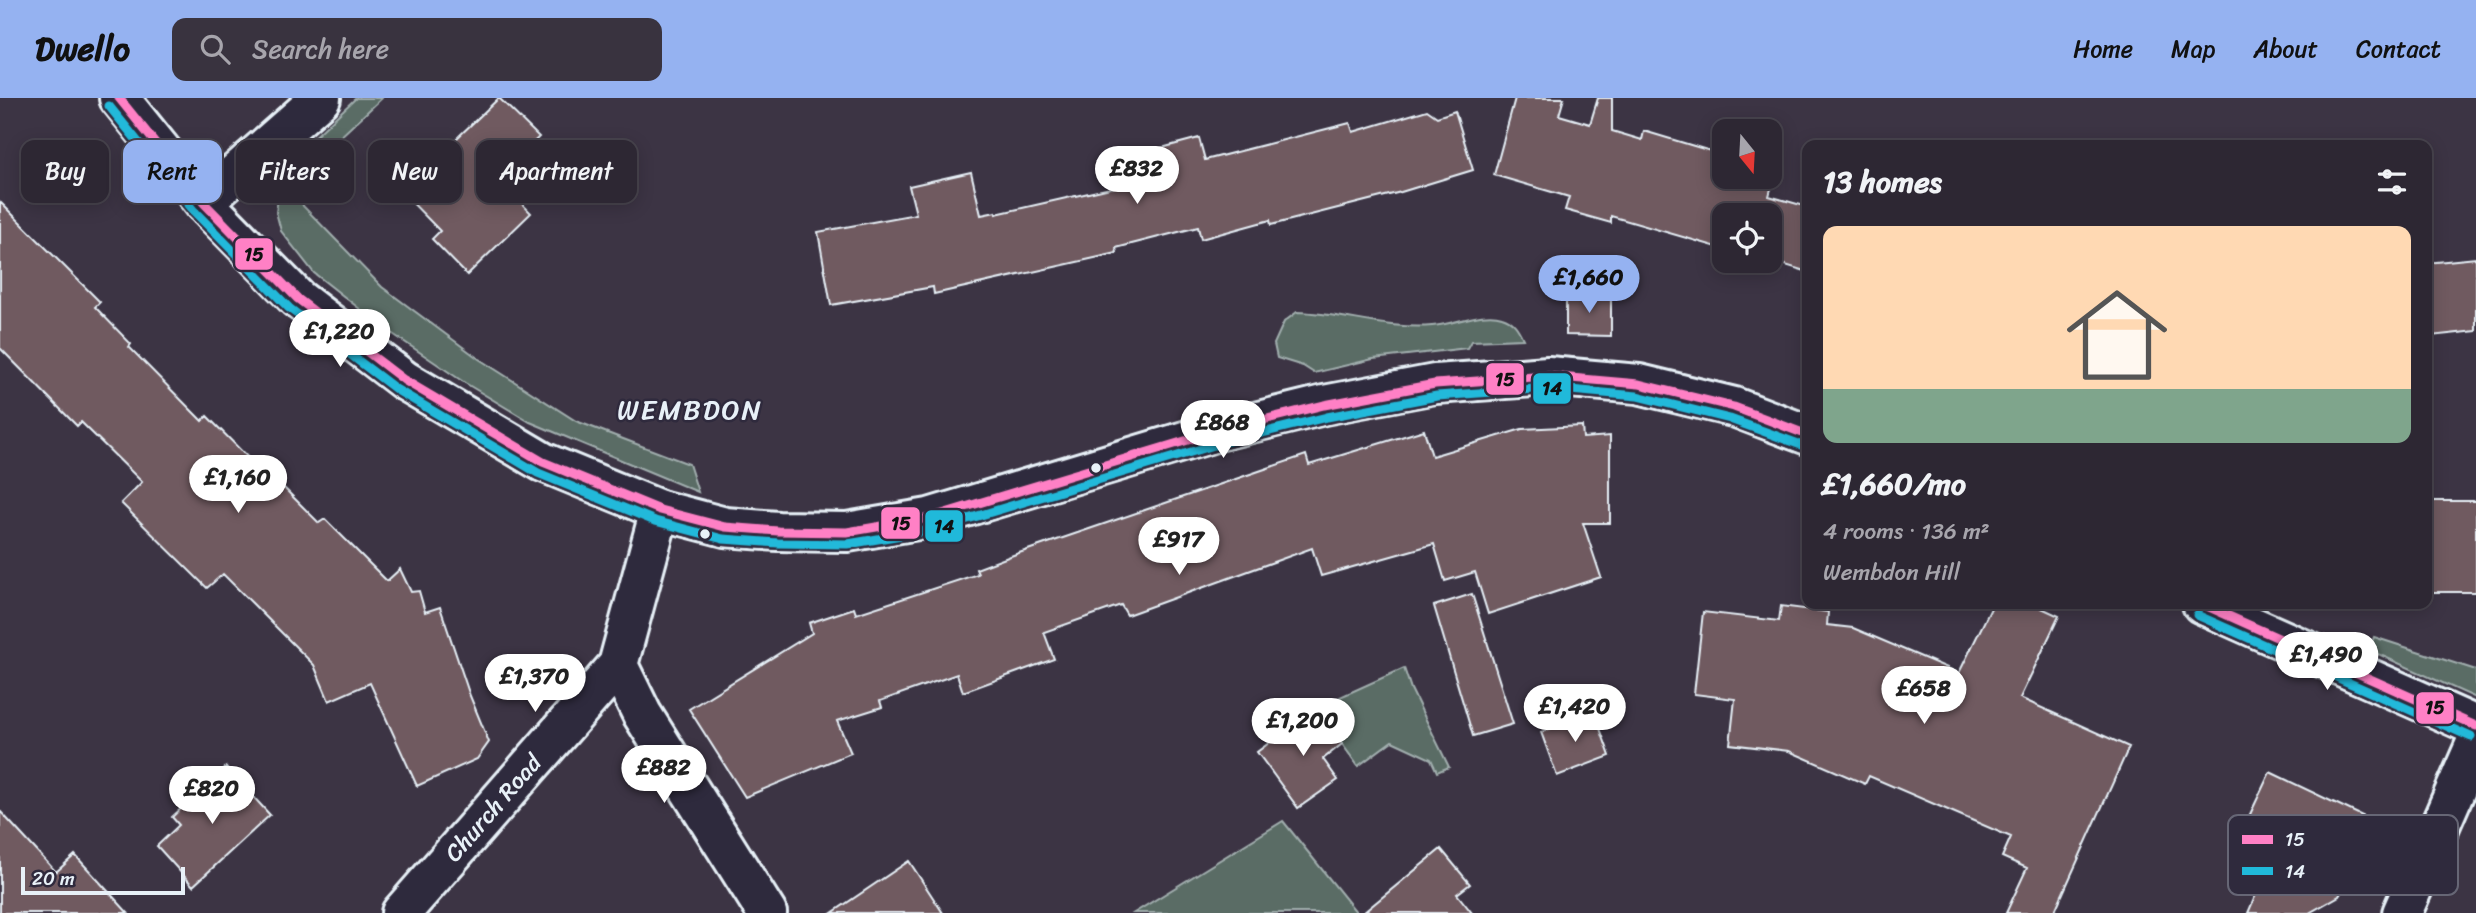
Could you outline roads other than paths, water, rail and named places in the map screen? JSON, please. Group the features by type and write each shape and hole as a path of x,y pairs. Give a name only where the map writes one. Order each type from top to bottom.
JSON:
{"main road":[{"path":"119,98 153,140"},
{"path":"222,185 321,98"},
{"path":"204,203 298,299 404,380 543,462 660,510 725,527 847,532 929,518 1218,431 1324,405 1435,384 1548,376 1639,384 1734,407 1802,433"},
{"name":"Church Road","path":"401,913 618,665 660,510"},
{"path":"2213,609 2476,726"},
{"path":"618,665 642,714 767,913"},
{"path":"2445,815 2476,743"},
{"path":"2402,913 2410,895"}],"district":[{"name":"WEMBDON","path":"690,409"}]}
